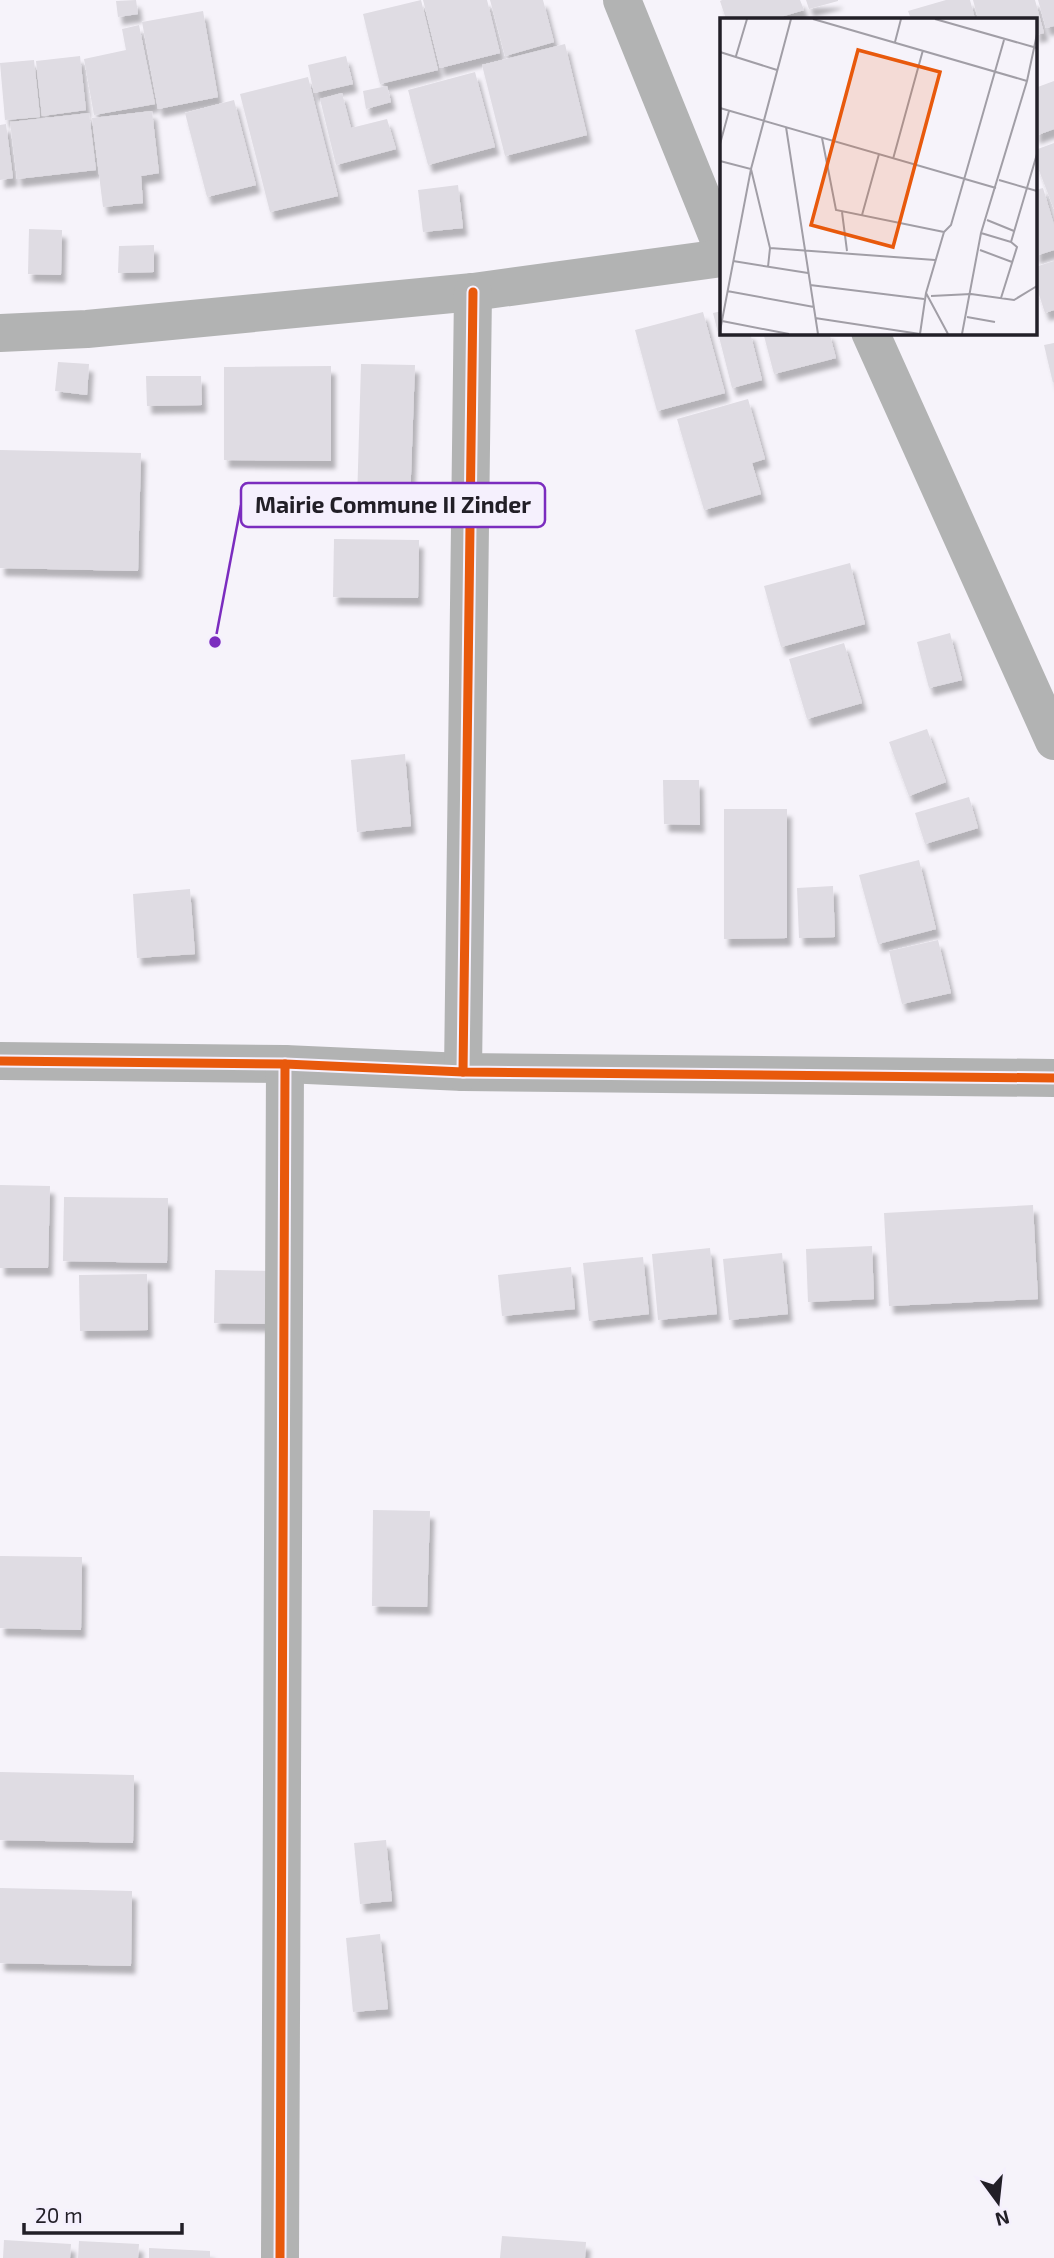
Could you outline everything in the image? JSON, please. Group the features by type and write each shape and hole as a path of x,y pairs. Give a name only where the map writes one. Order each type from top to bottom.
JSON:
{"street":[{"path":"622,0 720,242"},
{"path":"0,333 87,329 473,292 720,258"},
{"path":"463,1072 473,292"},
{"path":"871,334 1054,741"},
{"path":"0,1061 285,1064 463,1072 1054,1079"},
{"path":"280,2258 285,1064"}],"building":[{"path":"136,0 138,14 118,17 116,1"},
{"path":"421,0 438,70 380,84 363,14"},
{"path":"423,0 487,0 500,53 440,68"},
{"path":"490,0 543,0 554,42 505,56"},
{"path":"800,0 804,10 777,18 726,18 720,1"},
{"path":"806,0 838,0 838,1 809,9"},
{"path":"946,0 970,0 975,18 911,18 908,11"},
{"path":"973,0 1035,0 1044,33 1036,35 1036,18 978,18"},
{"path":"1038,0 1054,0 1054,26 1046,28"},
{"path":"203,11 218,97 158,109 142,22"},
{"path":"139,25 155,104 94,115 84,59 126,50 122,29"},
{"path":"565,44 587,135 505,156 482,65"},
{"path":"80,56 86,110 42,116 36,61"},
{"path":"346,56 353,84 314,93 308,65"},
{"path":"34,60 40,117 5,120 0,63"},
{"path":"475,72 495,147 428,165 408,90"},
{"path":"308,77 338,196 270,212 240,94"},
{"path":"1054,81 1054,129 1036,136 1036,88"},
{"path":"387,86 391,102 366,109 363,91"},
{"path":"342,93 351,128 387,119 396,149 336,165 320,99"},
{"path":"234,100 256,185 207,197 185,113"},
{"path":"152,111 159,173 141,176 143,203 103,207 92,118"},
{"path":"89,113 96,170 17,179 10,122"},
{"path":"6,124 13,178 0,180 0,125"},
{"path":"1054,143 1054,209 1036,163 1036,150"},
{"path":"458,185 463,228 423,232 418,190"},
{"path":"1043,188 1054,225 1054,250 1036,256 1036,190"},
{"path":"29,229 62,230 61,275 28,274"},
{"path":"154,245 154,272 118,273 119,246"},
{"path":"1054,261 1054,310 1045,313 1036,285 1036,267"},
{"path":"720,311 720,334 750,334 762,380 732,388 713,313"},
{"path":"703,312 725,393 657,411 635,330"},
{"path":"764,334 830,334 836,358 774,374"},
{"path":"1054,343 1054,382 1053,383 1044,345"},
{"path":"58,362 89,364 87,395 55,391"},
{"path":"361,364 415,365 410,503 357,502"},
{"path":"331,366 331,461 224,460 224,367"},
{"path":"146,376 201,376 202,405 147,406"},
{"path":"748,399 765,459 752,463 761,494 704,510 677,419"},
{"path":"0,450 141,453 138,571 0,568"},
{"path":"334,539 419,540 418,598 333,597"},
{"path":"850,563 865,624 781,647 764,586"},
{"path":"950,633 962,680 929,688 917,642"},
{"path":"844,643 862,703 807,719 789,659"},
{"path":"927,729 946,782 909,796 889,742"},
{"path":"405,754 411,826 357,832 351,760"},
{"path":"663,780 699,780 700,825 664,824"},
{"path":"969,797 978,828 925,844 915,813"},
{"path":"724,809 787,809 787,938 724,939"},
{"path":"919,860 936,929 878,944 859,875"},
{"path":"833,886 835,937 799,938 797,888"},
{"path":"190,889 195,954 137,958 133,894"},
{"path":"938,940 951,993 902,1004 889,951"},
{"path":"0,1185 50,1186 48,1268 0,1268"},
{"path":"64,1197 168,1198 167,1263 63,1261"},
{"path":"1033,1205 1038,1299 889,1306 884,1213"},
{"path":"872,1246 874,1299 808,1302 806,1249"},
{"path":"710,1248 717,1314 658,1320 652,1254"},
{"path":"782,1253 788,1314 729,1320 723,1259"},
{"path":"643,1257 649,1314 589,1321 583,1263"},
{"path":"571,1267 575,1309 502,1316 498,1275"},
{"path":"215,1270 277,1271 275,1324 214,1323"},
{"path":"147,1274 148,1330 80,1331 79,1275"},
{"path":"373,1510 430,1511 427,1607 372,1606"},
{"path":"0,1556 82,1557 81,1630 0,1628"},
{"path":"0,1772 134,1775 133,1843 0,1840"},
{"path":"386,1840 392,1901 360,1904 354,1843"},
{"path":"0,1888 132,1891 131,1966 0,1963"},
{"path":"380,1934 388,2009 353,2012 346,1938"},
{"path":"502,2236 586,2242 585,2258 500,2258"},
{"path":"4,2240 71,2244 70,2258 3,2258"},
{"path":"79,2241 139,2244 138,2258 78,2258"},
{"path":"149,2248 210,2251 210,2258 149,2258"}],"cycle path":[{"path":"463,1072 473,292"},
{"path":"0,1061 285,1064 463,1072 1054,1078"},
{"path":"280,2258 285,1064"}],"place":[{"name":"Mairie Commune II Zinder","path":"215,642"}]}
